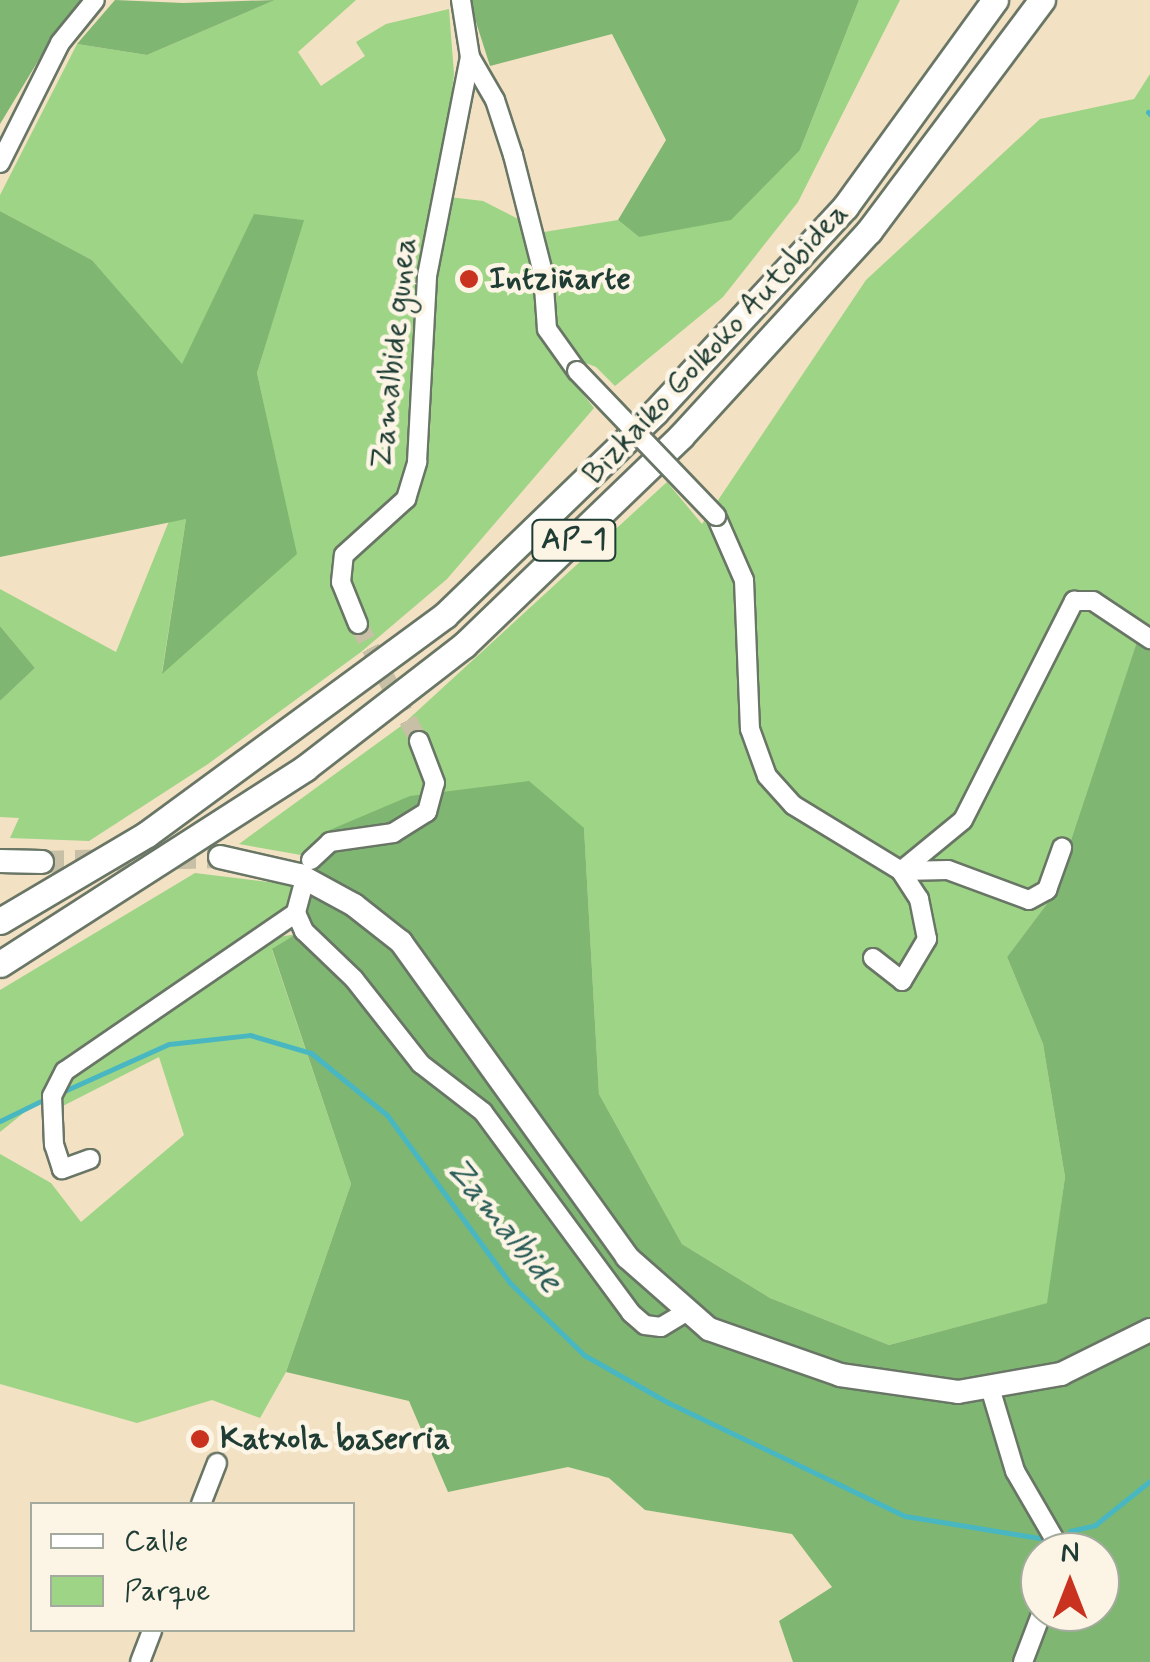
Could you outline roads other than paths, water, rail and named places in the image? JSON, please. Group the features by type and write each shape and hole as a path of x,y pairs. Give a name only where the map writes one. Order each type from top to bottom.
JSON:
{"highway":[{"name":"Bizkaiko Golkoko Autobidea","path":"0,922 147,834 445,614 655,412 845,207 995,0"},
{"name":"Bizkaiko Golkoko Autobidea","path":"0,964 305,768 464,646 681,436 869,230 1042,0"}],"main road":[{"path":"220,857 299,875 354,905 401,942 619,1246 684,1312 758,1350 840,1375 907,1389 990,1390 1096,1362 1150,1330"},
{"path":"0,861 42,862"}],"street":[{"path":"0,163 60,43 95,0"},
{"name":"Zamalbide gunea","path":"358,624 344,596 340,568 351,544 394,514 413,484 427,276 470,56 462,0"},
{"name":"Zamalbide gunea","path":"470,56 495,100 514,155 542,273 548,329 577,371 716,516 744,580 750,730 767,776 805,813 901,872"},
{"path":"901,872 964,820 1074,601 1093,600 1150,639"},
{"path":"311,860 330,842 393,833 427,812 435,783 419,742"},
{"path":"901,872 948,870 1030,900 1047,890 1062,848"},
{"path":"873,958 902,982 927,939 919,899 901,872"},
{"path":"302,886 296,913 304,932 354,979 421,1064 483,1112 631,1313 645,1326 661,1327 684,1312"},
{"path":"90,1159 62,1169 54,1145 52,1096 65,1071 296,913"},
{"path":"990,1390 1015,1471 1050,1532"},
{"path":"202,1502 216,1463"},
{"path":"140,1662 151,1632"},
{"path":"1023,1662 1034,1632"}],"waterway":[{"name":"Zamalbide","path":"62,1092 169,1044 250,1035 311,1053 387,1115 510,1283 584,1355 669,1403 905,1516 1020,1535"},
{"name":"Zamalbide","path":"0,1121 47,1098"},
{"name":"Zamalbide","path":"1070,1531 1095,1525 1150,1481"}],"tunnel":[{"path":"358,624 419,741"},
{"path":"42,862 220,857"}],"place":[{"name":"Intziñarte","path":"469,279"},
{"name":"Katxola baserria","path":"200,1439"}]}
